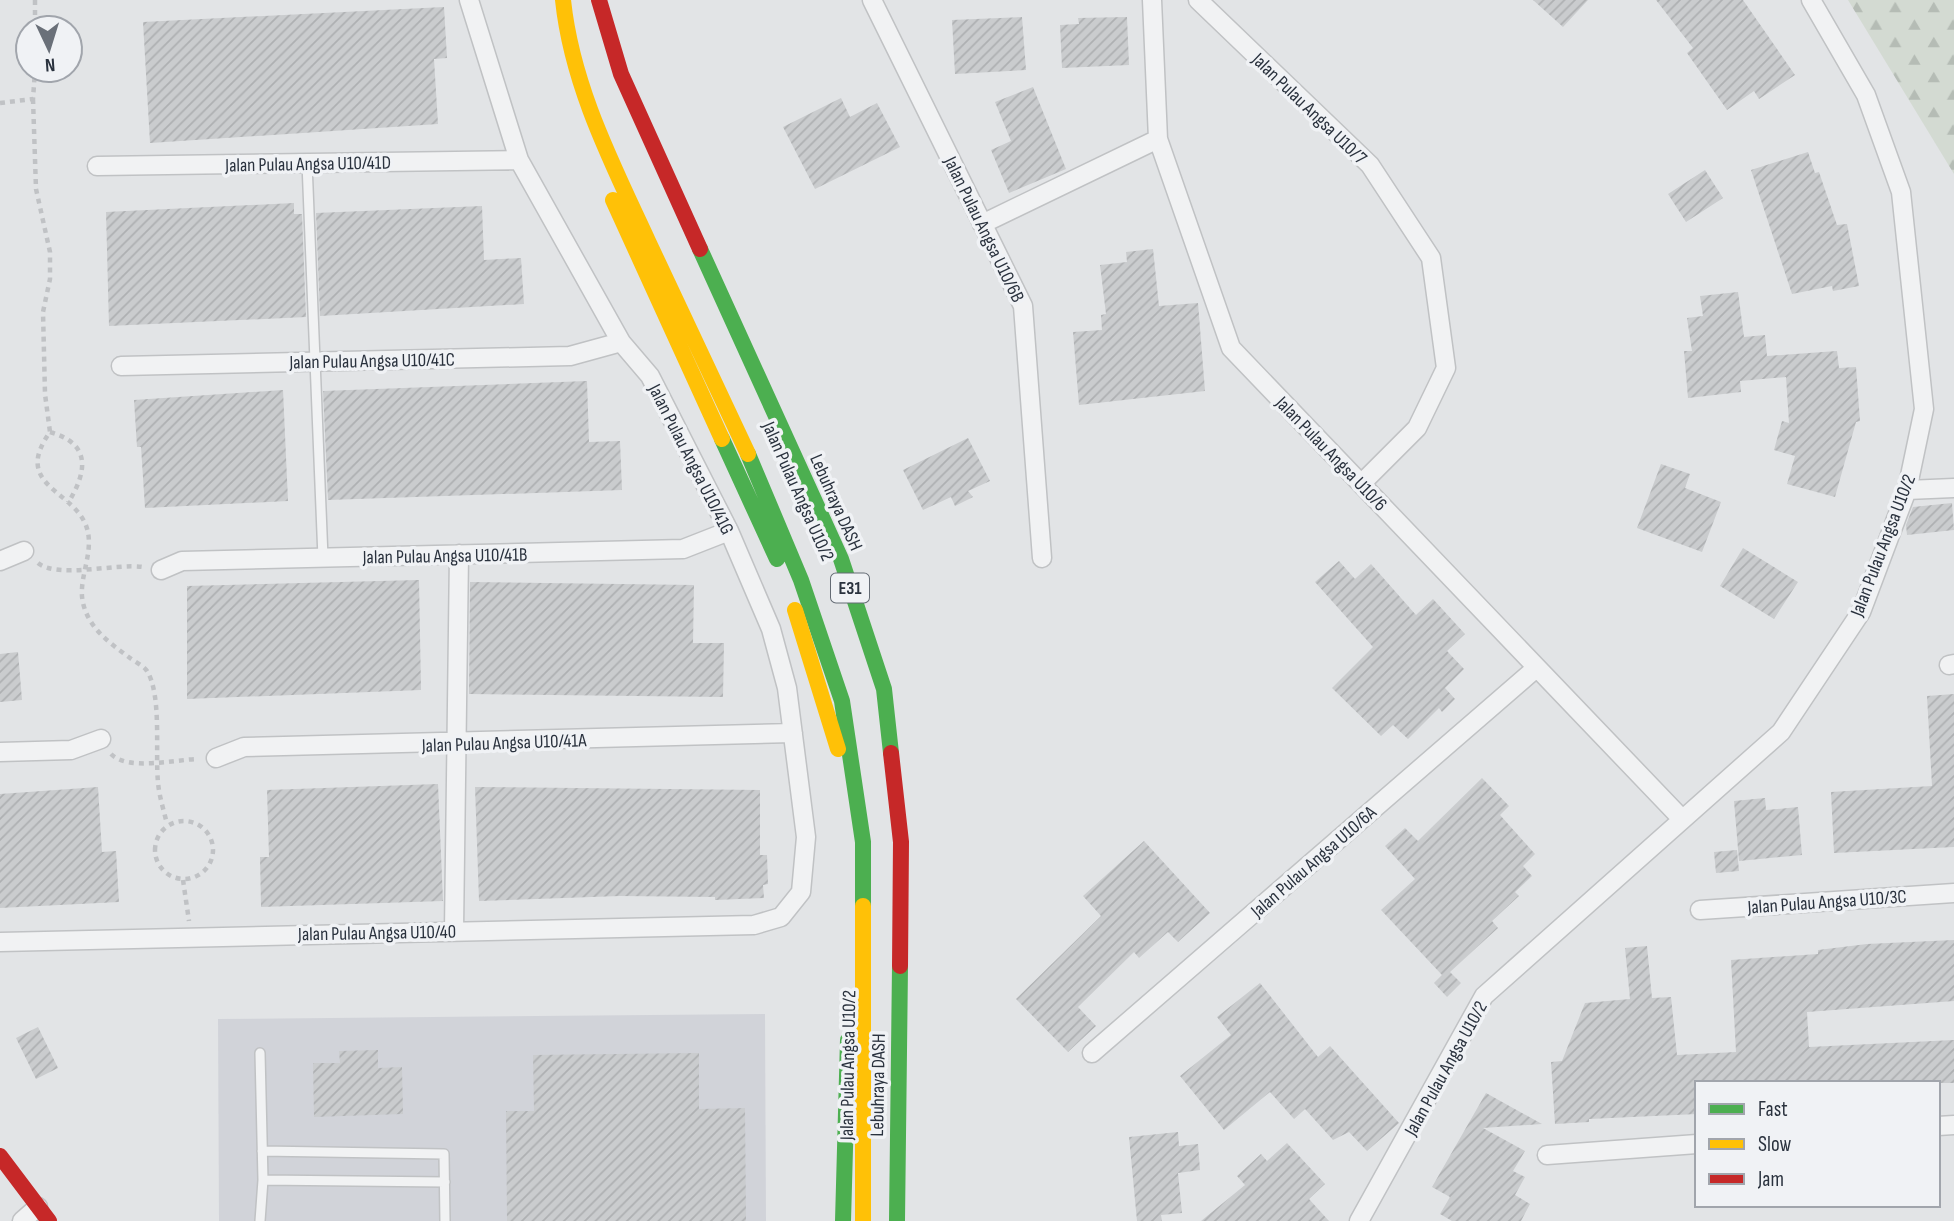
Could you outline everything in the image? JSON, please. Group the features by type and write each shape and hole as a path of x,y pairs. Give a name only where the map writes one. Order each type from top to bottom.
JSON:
{"main road":[{"name":"Jalan Pulau Angsa U10/2","path":"549,0 572,101 631,243 785,576 840,754 852,886 844,1221"},
{"name":"Lebuhraya DASH","path":"563,0 567,38 593,117 640,228 762,484 801,580 842,701 863,842 863,1221"},
{"name":"Jalan Pulau Angsa U10/2","path":"589,0 614,80 825,546 874,689 887,799 891,1038 886,1221"},
{"name":"Lebuhraya DASH","path":"599,0 621,74 841,559 884,689 901,842 897,1221"},
{"path":"0,1156 44,1214"}],"street":[{"name":"Jalan Pulau Angsa U10/41G","path":"469,0 519,160 621,342 650,376 729,531 771,629 787,688 806,838 801,892 781,917 754,925"},
{"name":"Jalan Pulau Angsa U10/6B","path":"872,0 1023,306 1042,558"},
{"name":"Jalan Pulau Angsa U10/6","path":"1152,0 1158,139 1231,348 1681,818"},
{"name":"Jalan Pulau Angsa U10/7","path":"1198,0 1370,165 1431,258 1446,368 1417,428 1362,483"},
{"name":"Jalan Pulau Angsa U10/2","path":"1364,1219 1485,996 1681,818 1781,732 1861,612 1907,490 1924,409 1901,192 1866,95 1811,0"},
{"path":"982,223 1158,139"},
{"name":"Jalan Pulau Angsa U10/41D","path":"97,166 519,160"},
{"name":"Jalan Pulau Angsa U10/41C","path":"121,366 570,356 621,342"},
{"path":"1907,490 1954,488"},
{"name":"Jalan Pulau Angsa U10/41B","path":"161,570 182,561 683,549 729,531"},
{"path":"0,561 24,551"},
{"path":"454,930 458,554"},
{"name":"Jalan Pulau Angsa U10/6A","path":"1091,1053 1535,668"},
{"name":"Jalan Pulau Angsa U10/41A","path":"216,758 244,747 793,733"},
{"path":"0,752 71,750 101,739"},
{"name":"Jalan Pulau Angsa U10/3C","path":"1700,910 1954,892"},
{"name":"Jalan Pulau Angsa U10/40","path":"0,943 454,930 754,925"},
{"path":"1547,1156 1695,1144"},
{"path":"22,1221 44,1214"}],"lane":[{"path":"307,163 323,558"},
{"path":"260,1053 263,1180 260,1221"},
{"path":"262,1151 444,1154 445,1221"},
{"path":"263,1180 445,1182"}],"path":[{"path":"34,84 36,189 50,252 50,279 43,312 45,394 50,432 41,445 38,469 48,488 68,503 84,522 89,543 82,601 93,627 146,670 154,690 156,761 167,824"},
{"path":"0,103 33,99"},
{"path":"50,432 62,436 78,449 83,461 80,483 68,503"},
{"path":"24,551 43,567 132,565 161,570"},
{"path":"101,739 113,757 125,764 216,758"},
{"path":"186,819 203,826 213,841 213,860 201,875 183,880 165,873 154,858 155,839 167,824 186,819"},
{"path":"183,880 191,937"}],"shaded area":[{"path":"765,1014 766,1221 219,1221 218,1019"}],"green space":[{"path":"1848,0 1954,0 1954,174"}],"building":[{"path":"1533,0 1588,0 1563,27"},
{"path":"1656,0 1743,0 1795,75 1759,99 1754,91 1727,110 1687,53 1693,48"},
{"path":"444,7 447,58 434,59 438,124 150,143 143,22"},
{"path":"1022,17 1026,70 955,74 952,20"},
{"path":"1127,17 1129,65 1062,68 1060,25 1079,24 1078,18"},
{"path":"1033,87 1066,169 1009,193 991,150 1011,141 995,102"},
{"path":"841,98 850,117 877,103 900,147 815,189 783,127"},
{"path":"1808,152 1815,173 1819,172 1837,225 1847,224 1859,286 1833,291 1832,286 1792,294 1751,170"},
{"path":"1705,170 1723,198 1686,222 1668,194"},
{"path":"294,203 294,214 302,214 306,317 109,326 106,212"},
{"path":"482,206 484,260 521,258 524,304 320,316 316,213"},
{"path":"1153,249 1159,306 1198,303 1205,391 1079,405 1073,332 1102,330 1101,315 1106,314 1100,265 1127,262 1126,252"},
{"path":"1738,292 1744,337 1765,335 1767,356 1837,351 1839,368 1856,367 1860,421 1856,422 1835,497 1787,484 1795,456 1774,450 1782,421 1789,423 1786,377 1740,381 1741,392 1688,398 1684,351 1692,351 1687,318 1703,316 1700,296"},
{"path":"587,381 589,442 620,441 622,490 328,500 323,391"},
{"path":"283,390 288,501 145,508 141,447 137,447 134,400"},
{"path":"968,438 990,481 968,491 973,497 955,506 951,497 923,510 903,470"},
{"path":"1661,464 1690,474 1685,488 1721,502 1702,552 1637,528"},
{"path":"1952,503 1954,530 1907,535 1906,525 1913,507"},
{"path":"1743,548 1798,582 1774,619 1720,586"},
{"path":"1339,561 1355,579 1371,564 1416,615 1433,599 1465,634 1447,651 1464,669 1445,688 1455,699 1442,712 1439,708 1408,739 1393,725 1381,736 1332,688 1373,647 1315,582"},
{"path":"419,580 421,690 187,699 187,586"},
{"path":"470,582 694,585 693,643 724,643 723,697 469,694"},
{"path":"18,652 22,700 0,702 0,654"},
{"path":"1954,694 1954,847 1834,853 1831,792 1932,786 1927,696"},
{"path":"1482,778 1509,806 1500,815 1535,854 1523,866 1532,876 1515,892 1519,896 1492,921 1498,928 1450,972 1461,983 1447,997 1434,983 1442,975 1381,910 1415,879 1385,846 1405,828 1418,841"},
{"path":"438,784 443,901 261,907 260,857 269,857 267,790"},
{"path":"98,787 102,852 116,851 119,902 0,908 0,794"},
{"path":"475,787 760,790 760,855 767,855 768,884 763,885 764,898 715,900 715,897 620,896 479,901"},
{"path":"1765,798 1766,810 1798,807 1802,855 1739,861 1734,801"},
{"path":"1144,841 1210,913 1178,942 1168,932 1139,958 1134,952 1078,1007 1096,1026 1068,1052 1016,999 1101,916 1083,896"},
{"path":"1737,850 1739,871 1716,873 1714,852"},
{"path":"1954,940 1954,1001 1807,1012 1809,1047 1954,1040 1954,1083 1695,1081 1695,1114 1589,1119 1589,1122 1555,1124 1551,1062 1562,1061 1585,1003 1630,999 1625,948 1647,946 1652,998 1671,997 1677,1055 1736,1052 1731,960 1818,954 1818,950 1867,944"},
{"path":"1260,983 1318,1057 1330,1046 1399,1123 1367,1151 1349,1132 1333,1140 1305,1109 1294,1119 1270,1092 1224,1130 1180,1076 1231,1035 1217,1017"},
{"path":"38,1027 58,1068 36,1079 16,1038"},
{"path":"378,1050 378,1068 402,1067 403,1114 314,1117 313,1063 340,1063 339,1051"},
{"path":"699,1053 699,1109 745,1108 746,1221 507,1221 506,1111 534,1111 533,1055"},
{"path":"1486,1093 1542,1124 1483,1128 1525,1151 1513,1171 1525,1177 1515,1195 1530,1204 1521,1221 1452,1221 1440,1214 1450,1197 1432,1187"},
{"path":"1178,1132 1179,1146 1198,1144 1200,1170 1178,1173 1182,1213 1161,1215 1162,1221 1137,1221 1129,1137"},
{"path":"1287,1143 1325,1184 1309,1199 1329,1221 1201,1221 1245,1185 1237,1176 1261,1154 1267,1161"}],"traffic: fast":[{"path":"700,249 841,559 884,689 891,753"},
{"path":"722,439 777,559"},
{"path":"748,454 801,580 842,701 863,842 863,906"},
{"path":"897,1221 900,966"},
{"path":"843,1221 848,1040"}],"traffic: slow":[{"path":"563,0 575,63 595,124 748,454"},
{"path":"613,200 722,439"},
{"path":"795,610 838,749"},
{"path":"863,906 863,1221"}],"traffic: jam":[{"path":"599,0 621,74 700,249"},
{"path":"891,753 901,842 900,966"},
{"path":"0,1156 49,1221"}]}
